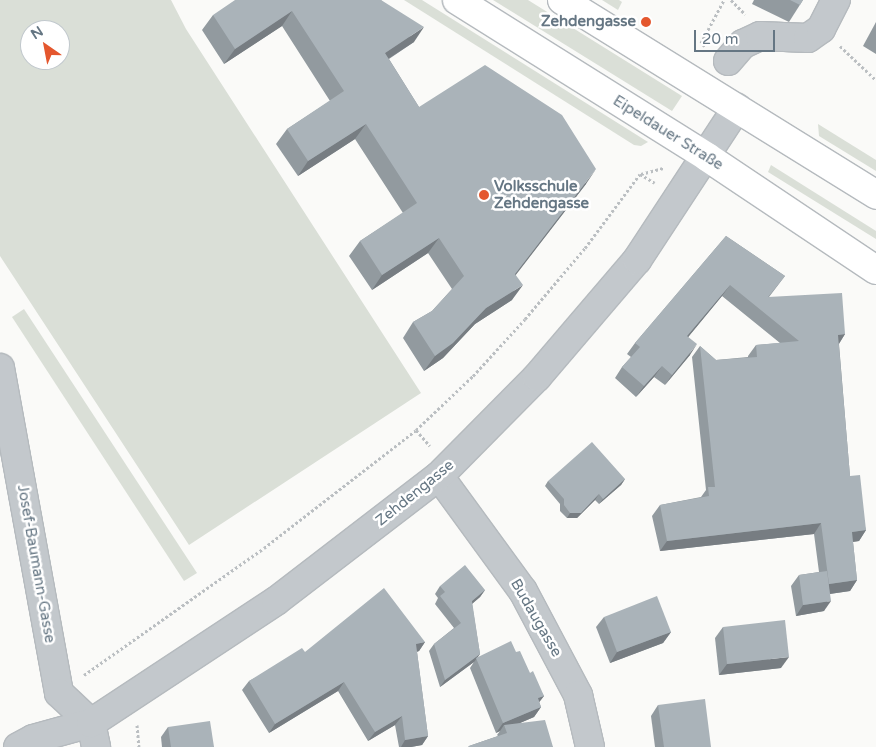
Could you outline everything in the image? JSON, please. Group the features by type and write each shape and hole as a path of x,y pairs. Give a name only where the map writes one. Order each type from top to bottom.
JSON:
{"main road":[{"name":"Eipeldauer Straße","path":"457,0 707,157 876,270"},
{"path":"562,0 876,195"}],"street":[{"path":"728,61 743,44 760,36 808,38 820,29 836,0"},
{"name":"Zehdengasse","path":"18,747 33,739 93,735 276,601 439,476 537,377 637,260 707,157 737,108"},
{"name":"Josef-Baumann-Gasse","path":"0,368 59,693"},
{"name":"Budaugasse","path":"439,476 523,591 578,695 590,747"},
{"path":"59,693 93,735"}],"path":[{"path":"701,43 724,0"},
{"path":"820,29 876,80"},
{"path":"59,693 264,548 416,430 473,376 525,319 585,248 640,174"}],"shaded area":[{"path":"0,0 171,0 186,29 421,393 189,545 0,256"},
{"path":"404,0 422,0 648,142 641,146 634,145"},
{"path":"493,0 528,0 682,96 672,111"},
{"path":"602,0 619,0 622,2 618,10"},
{"path":"818,124 876,160 876,171 819,136"},
{"path":"771,165 876,231 876,239 768,172"},
{"path":"24,309 197,573 184,581 12,317"}],"building":[{"name":"Volksschule Zehdengasse","path":"235,0 381,0 424,27 385,53 419,107 485,65 562,115 596,169 515,274 523,285 486,308 453,343 435,356 413,322 432,311 464,276 439,238 382,275 360,241 417,203 366,124 308,161 287,129 344,91 292,11 235,49 213,15"},
{"path":"790,0 803,0 800,5"},
{"path":"726,236 785,276 768,297 842,293 845,334 838,335 850,476 860,475 866,530 852,532 857,580 829,584 821,523 667,541 660,505 709,496 708,487 715,487 700,346 716,360 757,357 756,345 799,341 730,285 687,336 697,344 672,375 662,366 644,386 622,367 640,347 635,343"},
{"path":"592,442 625,479 603,499 599,494 581,513 570,513 564,505 564,499 548,481"},
{"path":"465,565 485,590 472,601 480,654 445,680 434,644 461,623 440,596 445,592 440,586"},
{"path":"827,571 831,601 803,605 799,575"},
{"path":"384,588 425,642 416,644 428,736 405,740 402,716 375,732 344,682 275,724 249,681 302,648 305,652"},
{"path":"657,596 671,632 617,652 604,617"},
{"path":"785,620 789,657 727,664 723,627"},
{"path":"511,641 516,652 520,651 530,673 533,671 544,696 538,698 541,707 503,723 476,658"},
{"path":"705,699 711,747 664,747 658,705"},
{"path":"545,720 553,747 469,747 507,733 504,725"},
{"path":"210,721 214,747 171,747 168,727"}],"place":[{"name":"Zehdengasse","path":"646,22"},
{"name":"Volksschule Zehdengasse","path":"484,195"}]}
